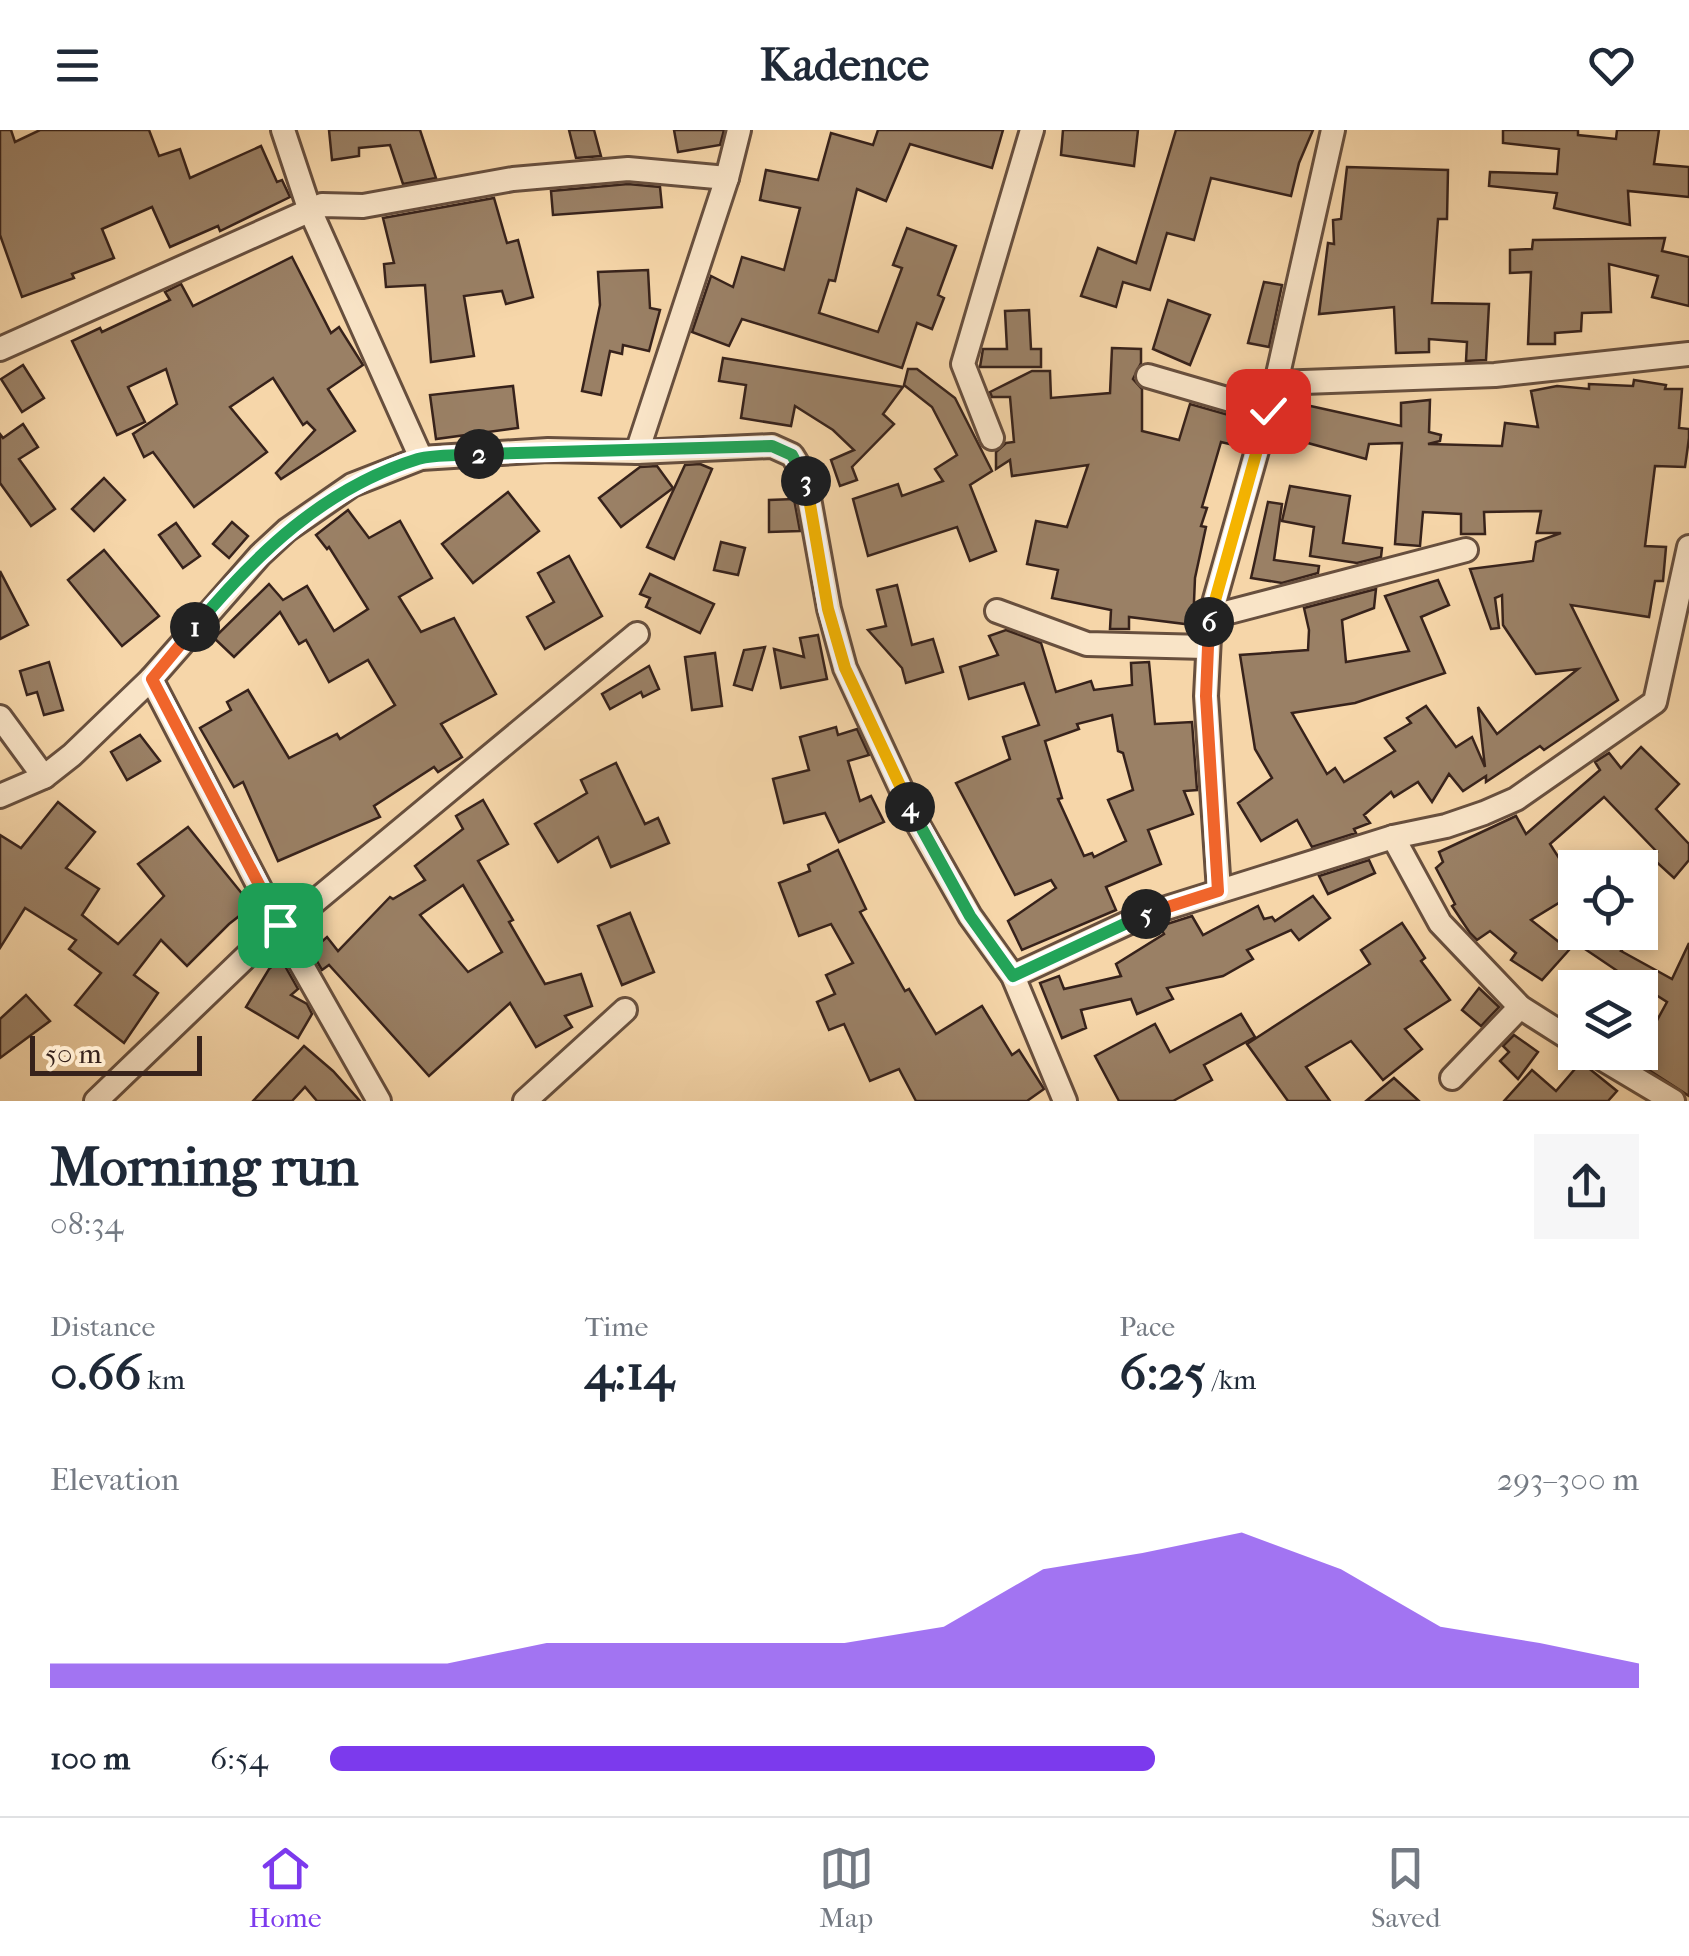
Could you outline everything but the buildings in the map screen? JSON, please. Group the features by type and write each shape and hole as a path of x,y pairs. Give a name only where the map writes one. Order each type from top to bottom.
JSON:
{"street":[{"path":"283,130 309,208 421,458"},
{"path":"638,452 739,130"},
{"path":"992,438 963,364 1032,130"},
{"path":"1218,891 1206,648 1210,617 1276,383 1334,130"},
{"path":"0,349 309,208 334,203 363,206 512,180 628,169 727,178"},
{"path":"1276,383 1495,376 1689,354"},
{"path":"1148,376 1268,411"},
{"path":"0,796 44,777 72,755 152,679 232,582 287,530 352,485 421,458 548,450 638,452 772,446 792,455 805,476 828,609 845,668 916,819 970,916 1013,976 1066,1101"},
{"path":"1013,976 1147,914 1393,837 1446,826 1516,799 1656,702 1689,547"},
{"path":"1210,617 1466,550"},
{"path":"997,610 1086,644 1206,648"},
{"path":"96,1101 280,925 313,903 636,634"},
{"path":"152,679 280,925 380,1101"},
{"path":"0,718 44,777"},
{"path":"1393,837 1440,923 1520,1007 1558,1031"},
{"path":"1452,1078 1520,1007"},
{"path":"525,1101 624,1010"},
{"path":"1621,1070 1673,1101"}],"route":[{"path":"280,925 152,679 232,582 287,530 352,485 421,458 548,450 638,452 772,446 792,455 805,476 828,609 845,668 916,819 970,916 1013,976 1147,914 1218,891 1206,648 1210,617 1268,411"}]}
